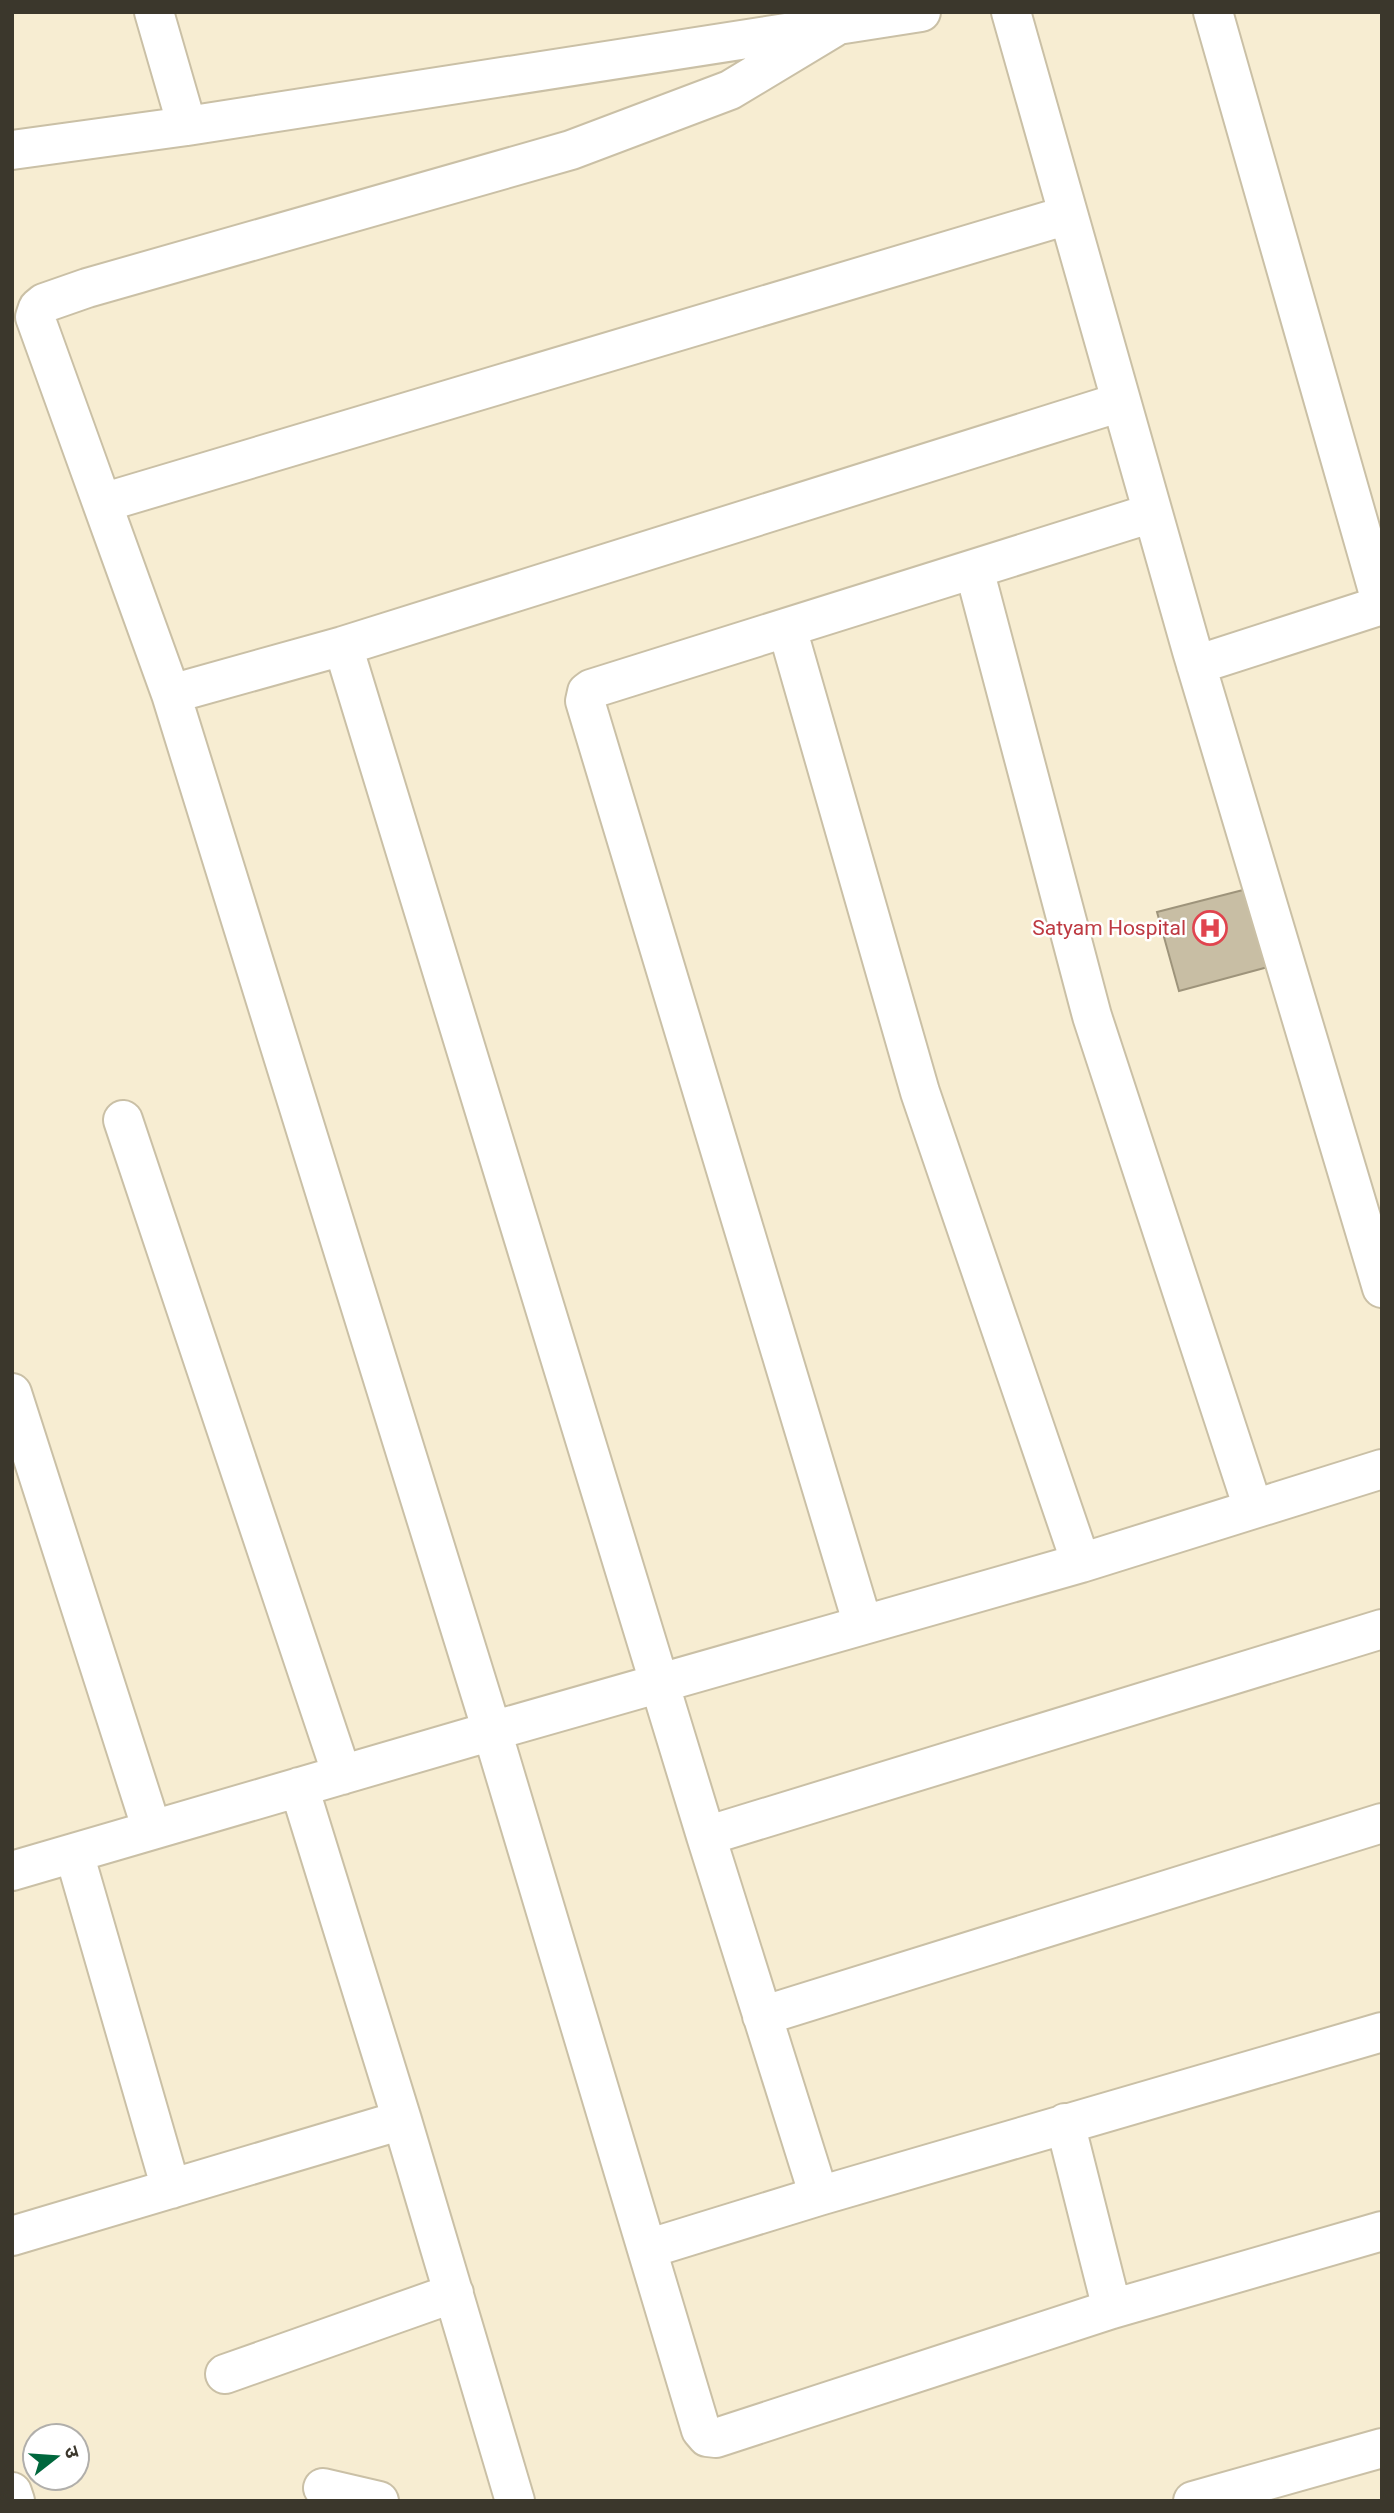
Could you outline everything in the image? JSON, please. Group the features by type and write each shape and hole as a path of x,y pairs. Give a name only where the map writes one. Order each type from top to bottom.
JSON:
{"street":[{"path":"154,12 187,126"},
{"path":"12,150 187,126 921,12"},
{"path":"1011,12 1196,664 1369,1198 1382,1288"},
{"path":"1196,664 1382,605 1213,12"},
{"path":"25,312 87,288 571,150 730,90 838,25"},
{"path":"102,503 1068,215"},
{"path":"25,312 35,317 171,694 492,1731 701,2431 711,2439 1112,2309 1382,2231"},
{"path":"171,694 343,646 1121,402"},
{"path":"863,1625 585,701 587,692 1152,513"},
{"path":"974,569 1092,1016 1253,1508"},
{"path":"787,628 920,1092 1081,1563"},
{"path":"343,646 706,1836 819,2196"},
{"path":"123,1120 342,1774"},
{"path":"12,1393 152,1830"},
{"path":"12,1871 1081,1563 1382,1469"},
{"path":"706,1836 1382,1629"},
{"path":"299,1787 402,2120 515,2501"},
{"path":"762,2016 1382,1823"},
{"path":"74,1853 171,2189"},
{"path":"647,2249 1065,2123 1382,2032"},
{"path":"12,2236 402,2120"},
{"path":"1065,2123 1112,2309"},
{"path":"225,2374 454,2293"},
{"path":"1193,2501 1382,2448"},
{"path":"323,2488 379,2501"},
{"path":"12,2492 15,2501"}],"building":[{"path":"1247,889 1268,967 1179,991 1157,912"}],"place":[{"name":"Satyam Hospital","path":"1210,928"}]}
